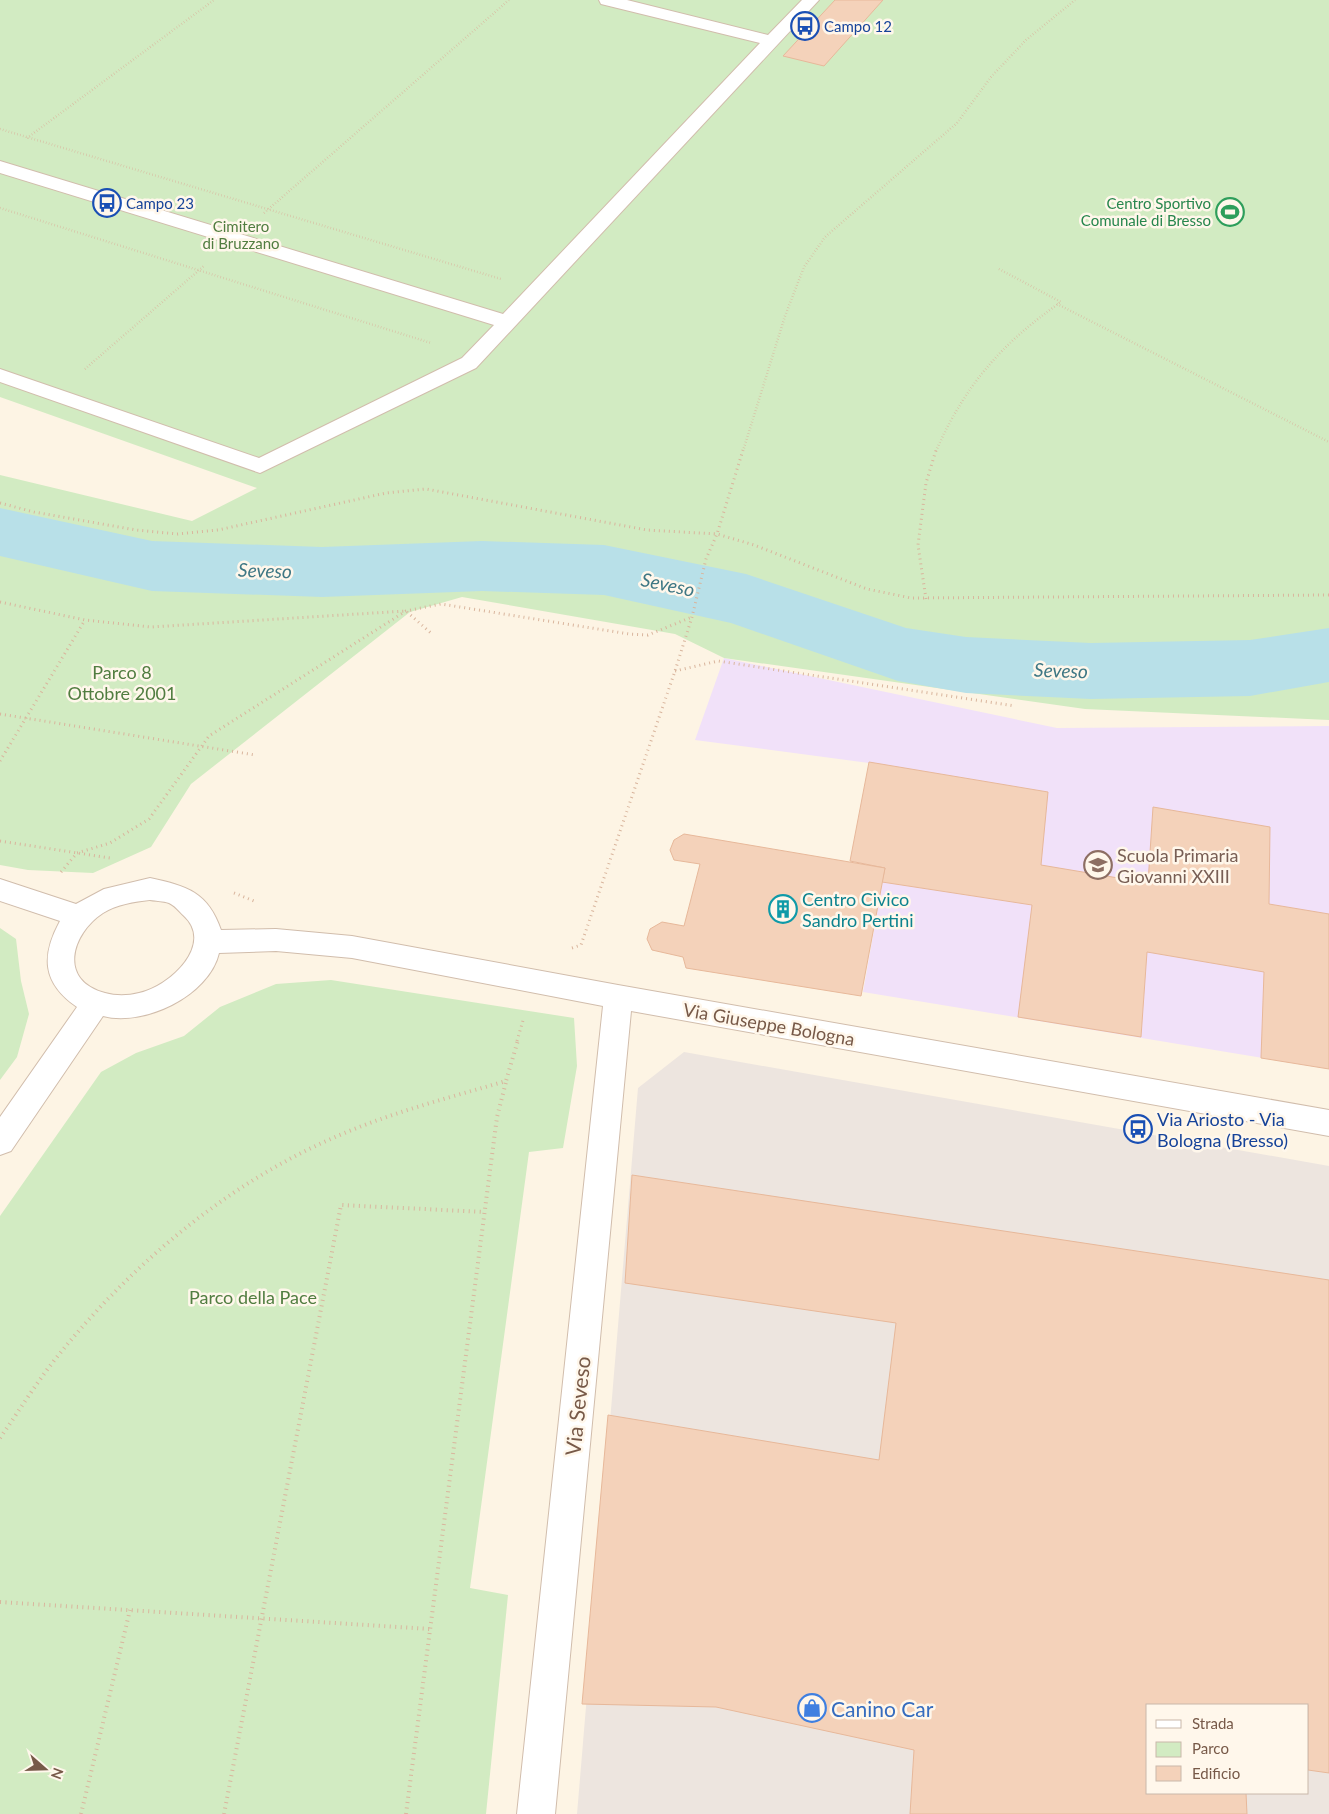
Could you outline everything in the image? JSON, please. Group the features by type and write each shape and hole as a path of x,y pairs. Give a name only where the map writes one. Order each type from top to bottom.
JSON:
{"street":[{"path":"607,0 772,41"},
{"path":"0,375 260,466 469,363 811,0"},
{"path":"0,167 507,322"},
{"path":"150,889 178,895 199,910 209,931 207,942 206,956 190,979 164,998 133,1007 96,1004 77,995 62,975 60,951 70,926 92,906 120,893 150,889"},
{"path":"0,890 36,900 80,917"},
{"name":"Via Giuseppe Bologna","path":"207,942 276,940 352,947 618,998 1329,1123"},
{"name":"Via Seveso","path":"536,1814 618,998"},
{"path":"0,1142 96,1004"}],"path":[{"path":"21,142 214,0"},
{"path":"56,395 509,0"},
{"path":"406,1814 497,1117 540,960 581,945 692,617 706,559 718,534 785,316 810,259 825,237 957,123 992,77 1026,40 1075,0"},
{"path":"0,129 537,290"},
{"path":"0,208 474,357"},
{"path":"926,598 918,553 922,505 931,462 954,409 983,366 1020,331 1061,302 999,269"},
{"path":"1057,304 1329,442"},
{"path":"0,503 34,512 136,530 176,534 218,530 386,493 426,489 648,530 718,534 754,545 867,589 911,598 1329,595"},
{"path":"0,602 85,620 151,627 406,611 441,604 629,634 648,635 692,617"},
{"path":"406,611 432,634"},
{"path":"36,900 77,853 110,843 149,819 209,736 406,611"},
{"path":"0,761 28,718 85,620"},
{"path":"674,671 718,661 1015,706"},
{"path":"0,714 255,755"},
{"path":"0,841 116,859"},
{"path":"227,890 245,899 264,903"},
{"path":"0,1438 56,1358 115,1290 188,1225 265,1173 332,1138 398,1112 506,1082"},
{"path":"224,1814 264,1617 341,1205 485,1212"},
{"path":"0,1602 264,1617 430,1629"},
{"path":"81,1814 130,1610"}],"shaded area":[{"name":"Scuola Primaria Giovanni XXIII","path":"724,658 1057,728 1329,726 1329,1069 863,992 885,868 850,861 869,763 695,740"},
{"path":"684,1052 1329,1166 1329,1814 577,1814 638,1088"}],"green space":[{"path":"0,0 1329,0 1329,720 1085,709 724,658 675,634 462,597 410,612 191,784 151,847 93,873 28,870 0,865 0,475 192,521 257,488 0,397"},
{"path":"0,928 16,939 21,981 29,1014 17,1057 0,1080"},
{"name":"Parco della Pace","path":"331,980 574,1018 577,1066 563,1148 529,1152 470,1588 508,1595 486,1814 0,1814 0,1216 101,1072 136,1053 184,1036 220,1007 276,984"}],"building":[{"path":"835,0 883,0 824,66 783,56"},
{"path":"869,762 1048,792 1041,865 1148,883 1153,807 1270,827 1269,904 1329,914 1329,1069 1261,1058 1264,972 1147,952 1141,1037 1018,1017 1032,905 882,882 885,868 850,861"},
{"name":"Centro Civico Sandro Pertini","path":"684,834 885,868 861,996 686,968 683,957 652,950 647,939 650,929 662,922 684,926 700,864 674,860 670,850 674,840"},
{"path":"632,1175 1329,1280 1329,1773 1309,1770 1309,1704 1146,1704 1146,1794 1246,1794 1247,1814 910,1814 914,1750 716,1707 582,1704 608,1415 879,1460 896,1323 625,1283"}],"waterway":[{"name":"Seveso","path":"0,532 152,566 322,572 482,566 604,570 746,600 898,654 966,665 1091,671 1250,668 1329,655"}],"place":[{"name":"Campo 12","path":"805,26"},
{"name":"Campo 23","path":"107,203"},
{"name":"Centro Sportivo Comunale di Bresso","path":"1230,212"},
{"name":"Scuola Primaria Giovanni XXIII","path":"1098,865"},
{"name":"Centro Civico Sandro Pertini","path":"783,909"},
{"name":"Via Ariosto - Via Bologna (Bresso)","path":"1138,1129"},
{"name":"Canino Car","path":"812,1708"}],"park label":[{"name":"Cimitero di Bruzzano","path":"241,234"},
{"name":"Parco 8 Ottobre 2001","path":"122,682"}]}
